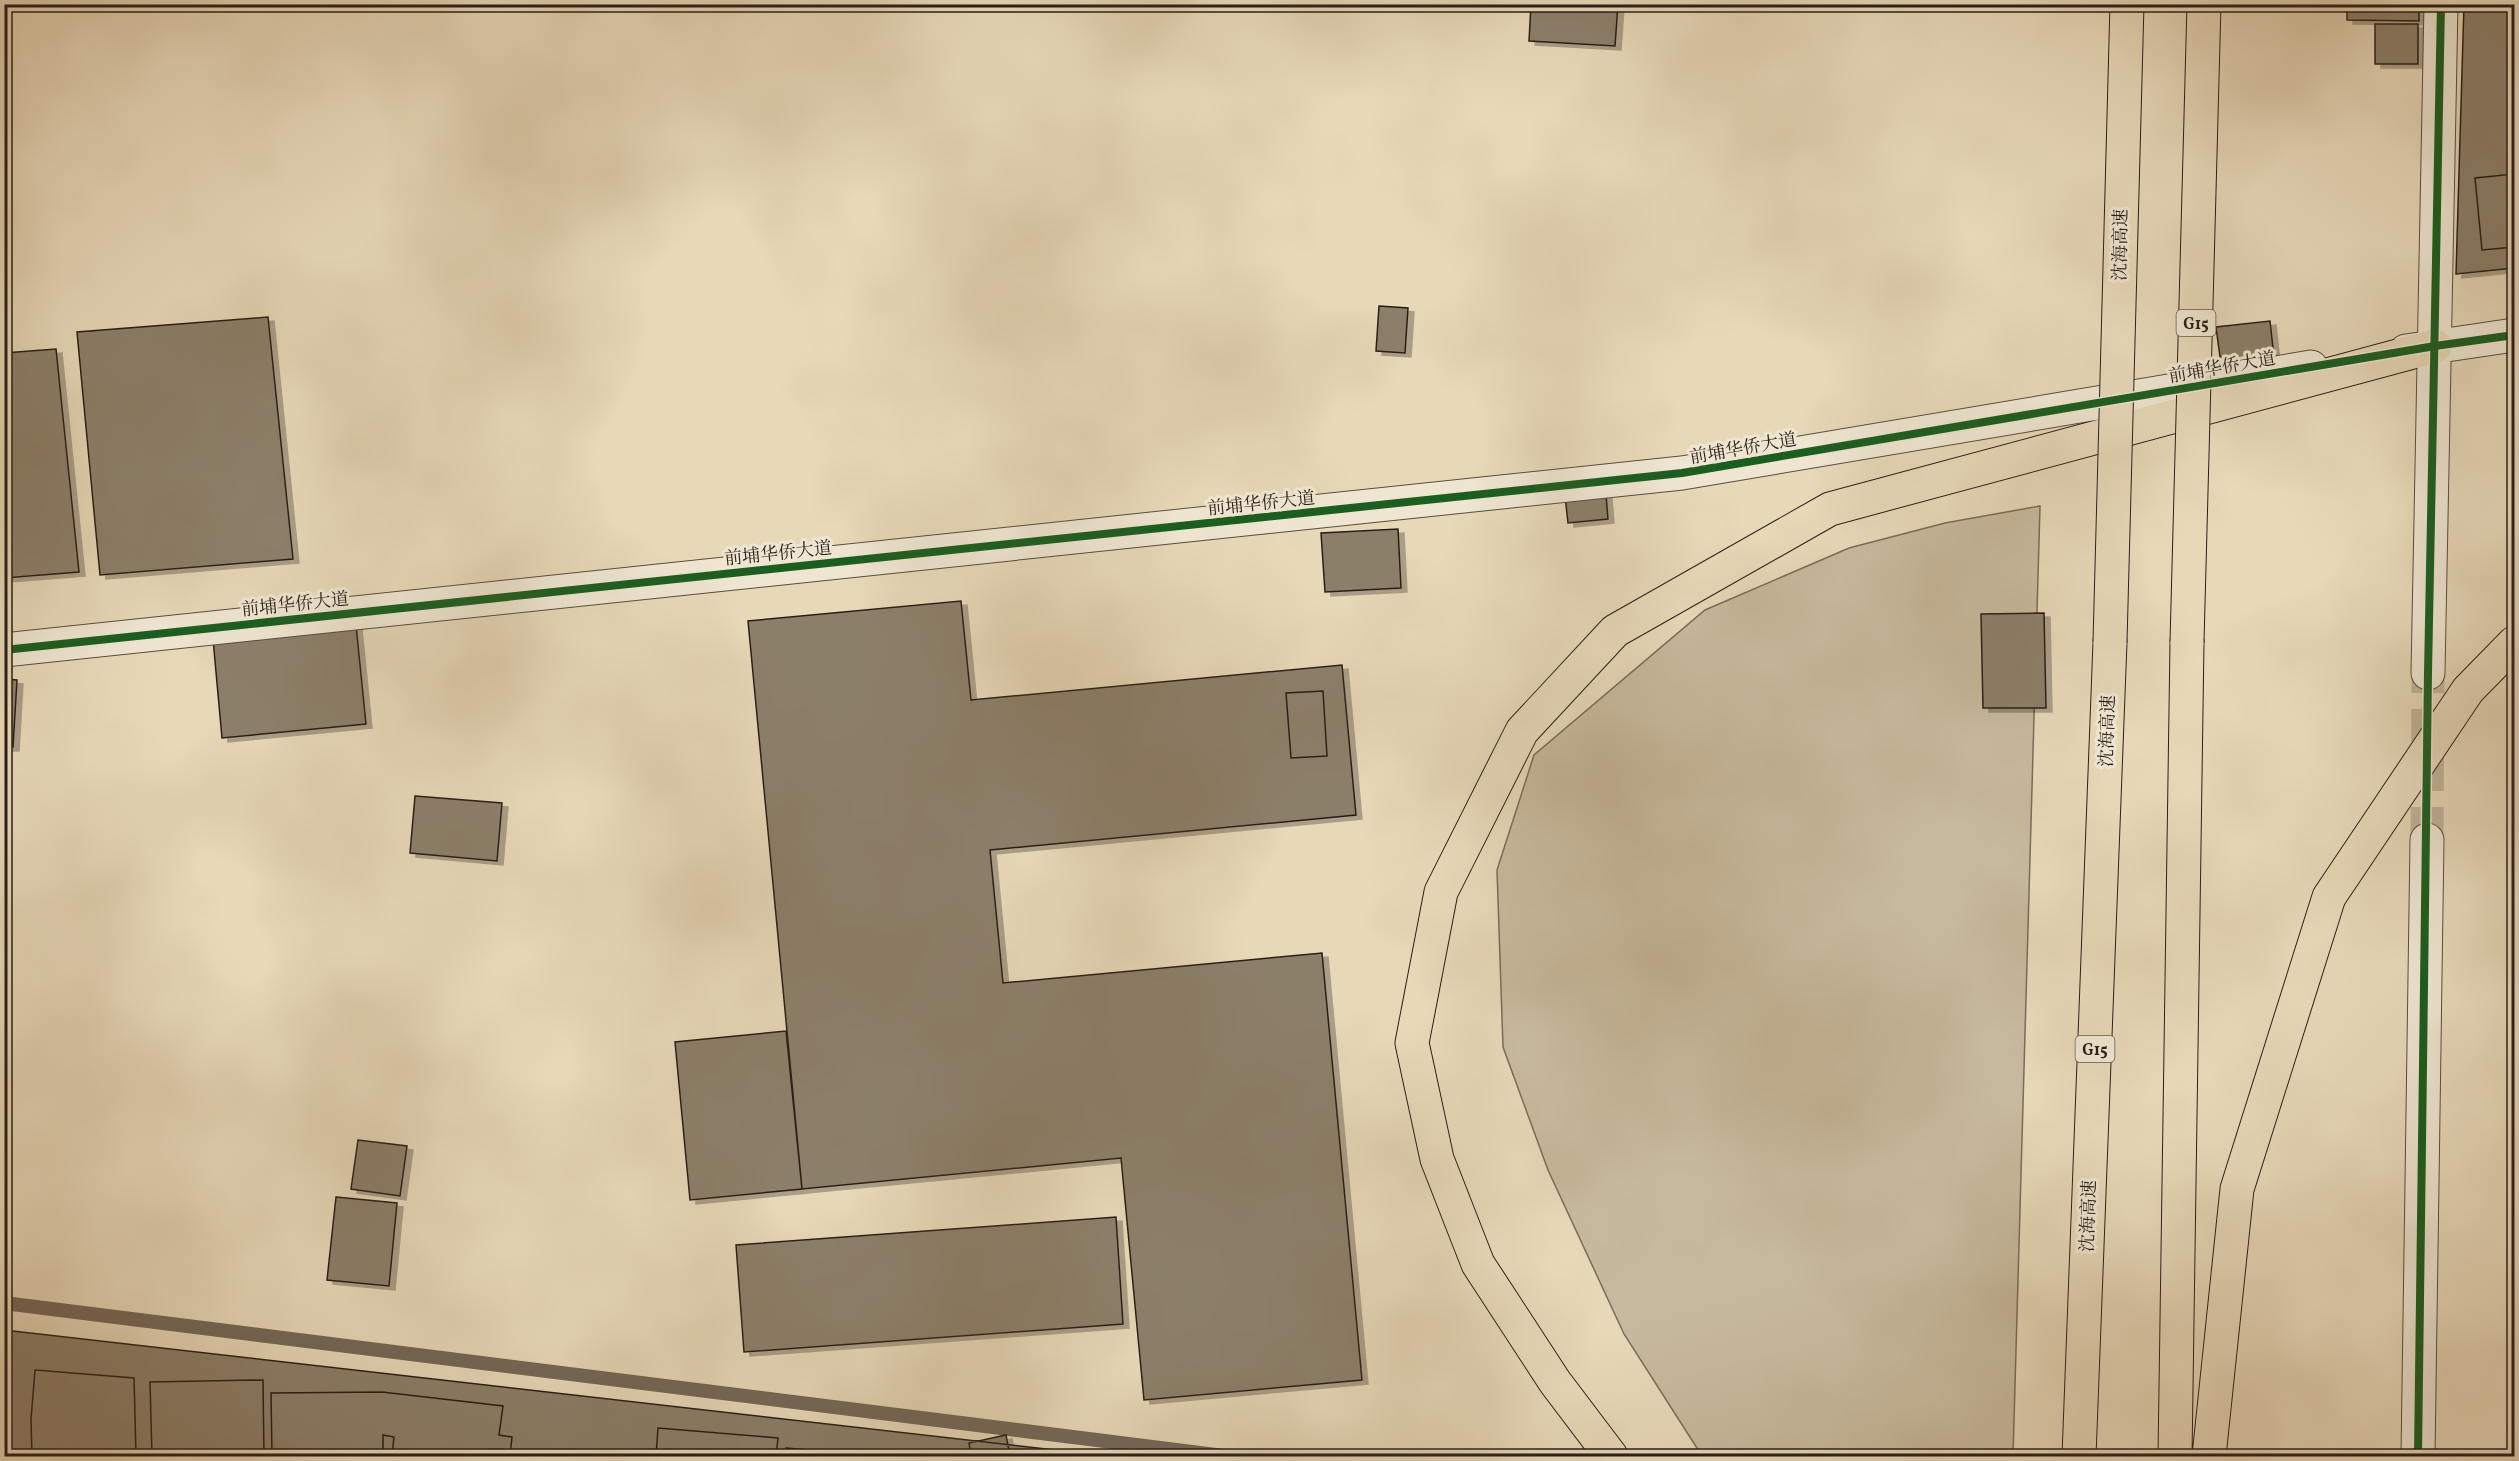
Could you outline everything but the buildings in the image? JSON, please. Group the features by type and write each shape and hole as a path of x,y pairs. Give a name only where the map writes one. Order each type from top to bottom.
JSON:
{"highway":[{"name":"沈海高速","path":"2079,1456 2110,642 2127,4"},
{"name":"G15","path":"2175,1456 2187,642 2204,4"},
{"path":"1611,1456 1555,1382 1478,1264 1437,1159 1412,1043 1441,892 1522,731 1615,631 1830,509 2435,346"},
{"path":"2209,1456 2237,1189 2329,897 2468,690 2514,643"}],"street":[{"path":"2428,673 2441,4"},
{"name":"前埔华侨大道","path":"4,650 1682,474 2435,346 2514,335"},
{"path":"2418,1456 2427,840"}],"shaded area":[{"path":"2040,506 2013,1456 1702,1456 1624,1334 1548,1170 1503,1047 1497,870 1534,755 1705,610 1849,548 1945,523"}],"waterway":[{"path":"4,1303 1224,1456"}],"tunnel":[{"path":"2427,840 2428,673"}],"cycle path":[{"path":"2418,1456 2428,673 2441,4"},
{"path":"4,650 1682,473 2435,346 2514,335"}]}
